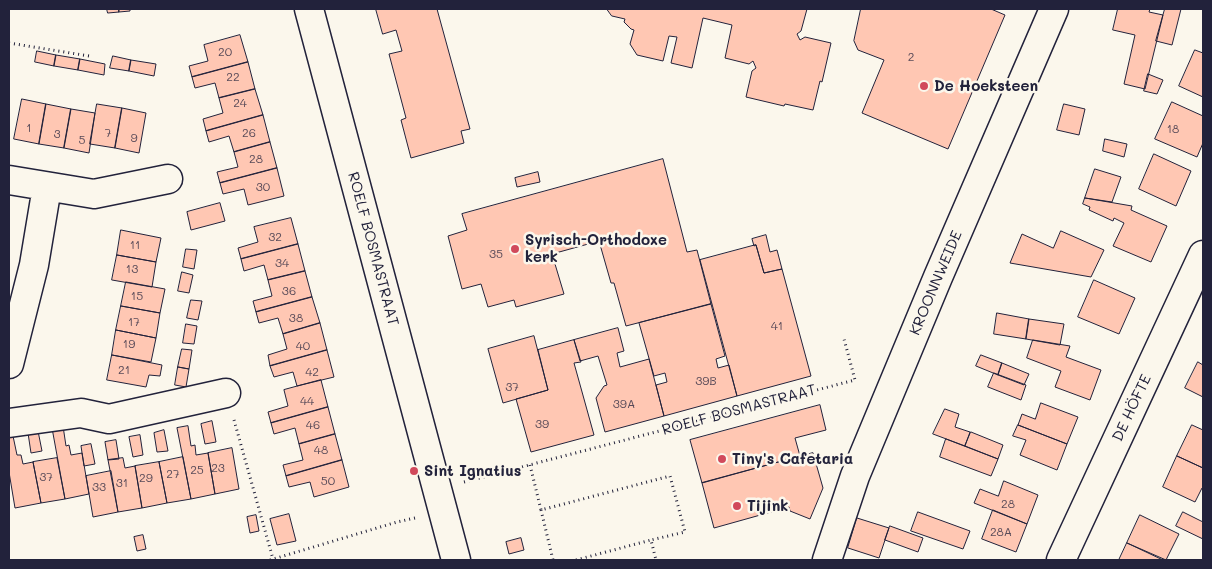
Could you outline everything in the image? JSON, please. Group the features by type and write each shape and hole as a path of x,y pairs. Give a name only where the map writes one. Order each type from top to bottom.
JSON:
{"street":[{"name":"ROELF BOSMASTRAAT","path":"309,9 456,560"},
{"name":"KROONNWEIDE","path":"827,560 855,476 938,277 1054,9"},
{"path":"9,180 94,194 168,179"},
{"path":"11,348 34,265 48,187"},
{"name":"DE HÖFTE","path":"1061,560 1203,255"},
{"path":"9,424 81,413 109,419 226,393"}],"path":[{"path":"9,43 89,56"},
{"name":"ROELF BOSMASTRAAT","path":"440,501 530,465 855,380 844,339"},
{"path":"226,393 271,560 397,522 440,501"},
{"path":"530,465 553,560"},
{"path":"541,510 670,476 685,532 576,560"},
{"path":"651,540 656,560"},
{"path":"287,555 289,560"}],"building":[{"path":"107,9 119,9 119,12 108,13"},
{"path":"119,9 130,9 130,11 119,12"},
{"path":"376,9 437,9 470,129 461,131 464,143 411,158 401,120 406,118 389,54 402,51 396,30 383,34"},
{"path":"607,9 807,9 801,31 797,34 800,40 805,37 831,43 813,110 785,104 784,106 746,97 752,71 756,68 753,61 749,64 725,58 732,25 703,18 692,68 671,63 677,37 669,36 663,61 637,55 630,44 634,30 624,22 625,19 612,16"},
{"name":"De Hoeksteen","path":"861,9 991,9 1005,15 948,149 862,113 884,60 858,50 854,41"},
{"path":"1118,9 1150,9 1149,12 1163,15 1145,89 1124,84 1135,35 1113,30"},
{"path":"1165,9 1181,9 1172,45 1156,41"},
{"path":"240,35 248,62 192,77 189,66 208,61 204,45"},
{"path":"1195,50 1203,53 1203,97 1179,86"},
{"path":"37,51 56,55 54,66 35,62"},
{"path":"56,55 80,59 78,70 54,66"},
{"path":"113,56 131,60 129,71 110,68"},
{"path":"80,59 105,64 104,75 78,70"},
{"path":"131,60 156,64 154,76 129,71"},
{"path":"248,62 255,89 219,98 215,83 195,88 192,77"},
{"path":"1148,74 1163,80 1157,94 1144,91"},
{"path":"255,89 263,115 206,131 203,119 223,113 219,98"},
{"path":"22,99 46,104 39,144 14,139"},
{"path":"1172,102 1203,116 1203,143 1197,157 1155,139"},
{"path":"46,104 71,109 64,148 39,144"},
{"path":"97,104 122,108 115,148 90,144"},
{"path":"1064,104 1085,109 1079,135 1057,130"},
{"path":"122,108 146,113 139,153 115,148"},
{"path":"71,109 95,113 89,153 64,148"},
{"path":"263,115 270,142 234,152 229,136 209,142 206,131"},
{"path":"1105,139 1127,144 1124,157 1103,151"},
{"path":"270,142 277,168 220,183 217,172 238,167 234,152"},
{"path":"1154,154 1191,171 1176,206 1139,189"},
{"path":"663,159 687,252 697,250 711,304 626,326 614,283 611,283 599,241 552,254 564,294 516,307 514,300 488,307 481,284 462,289 448,236 467,230 462,214"},
{"path":"277,168 284,196 248,205 244,189 223,194 220,183"},
{"path":"1095,169 1121,177 1112,202 1085,198"},
{"path":"538,172 540,182 517,187 515,178"},
{"path":"1085,198 1132,206 1131,210 1167,226 1151,262 1113,246 1124,223 1114,218 1113,221 1089,210 1090,207 1083,204"},
{"path":"220,203 225,221 191,230 187,212"},
{"path":"291,218 298,244 241,259 238,248 258,242 254,227"},
{"path":"121,230 161,238 156,262 117,255"},
{"path":"1061,231 1104,250 1091,277 1010,263 1022,234 1053,248"},
{"path":"766,235 770,252 777,250 782,269 764,273 756,245 754,246 752,239"},
{"path":"298,244 305,271 268,280 264,265 244,271 241,259"},
{"path":"756,245 764,273 782,269 811,376 737,396 700,260"},
{"path":"186,249 197,250 194,269 183,267"},
{"path":"117,255 156,262 152,287 112,280"},
{"path":"305,271 312,297 256,312 253,301 272,296 268,280"},
{"path":"182,272 193,275 189,293 178,291"},
{"path":"1094,280 1135,298 1119,334 1078,317"},
{"path":"126,282 165,289 160,313 121,306"},
{"path":"312,297 320,323 283,334 278,318 259,323 256,312"},
{"path":"191,300 202,301 198,320 187,318"},
{"path":"711,304 725,356 716,359 718,368 729,365 737,396 664,416 656,385 667,382 665,373 654,376 639,323"},
{"path":"121,306 160,313 156,338 116,330"},
{"path":"997,313 1029,319 1026,339 994,334"},
{"path":"1029,319 1064,324 1060,345 1026,339"},
{"path":"320,323 327,350 270,366 268,355 287,349 283,334"},
{"path":"186,324 197,326 194,344 183,343"},
{"path":"618,328 624,351 617,353 620,367 649,359 664,416 605,432 596,398 604,386 607,385 598,356 580,361 574,340"},
{"path":"116,330 156,338 151,362 112,355"},
{"path":"534,336 548,390 503,403 488,349"},
{"path":"574,340 581,362 574,363 594,435 531,452 516,399 548,390 538,350"},
{"path":"1033,340 1070,346 1066,357 1101,370 1090,400 1055,387 1061,371 1027,358"},
{"path":"182,349 192,350 189,369 178,367"},
{"path":"327,350 334,377 297,386 293,372 274,377 270,366"},
{"path":"112,355 162,365 160,376 149,375 146,387 107,380"},
{"path":"981,355 1002,363 998,375 976,366"},
{"path":"1198,362 1203,365 1203,397 1185,388"},
{"path":"1002,363 1029,374 1024,385 998,375"},
{"path":"178,367 189,369 186,387 175,385"},
{"path":"994,373 1026,385 1021,400 988,387"},
{"path":"321,380 328,407 271,423 268,412 288,406 284,390"},
{"path":"1041,403 1078,417 1067,444 1018,425 1022,414 1035,419"},
{"path":"820,405 826,430 795,438 800,456 702,483 690,440"},
{"path":"328,407 335,434 299,444 295,428 274,434 271,423"},
{"path":"945,409 959,414 955,427 970,432 965,446 933,434"},
{"path":"212,421 216,442 205,444 201,424"},
{"path":"1018,425 1067,444 1057,470 1020,455 1026,440 1013,436"},
{"path":"1192,425 1203,430 1203,468 1177,456"},
{"path":"63,426 66,446 69,445 71,455 82,453 89,494 65,499 52,428"},
{"path":"188,426 191,446 195,445 196,455 208,453 215,494 191,499 177,428"},
{"path":"164,430 168,451 157,452 154,433"},
{"path":"38,431 42,451 31,453 28,433"},
{"path":"971,432 1003,445 998,459 965,446"},
{"path":"335,434 342,460 286,476 283,465 303,460 299,444"},
{"path":"140,435 143,455 133,457 129,437"},
{"path":"9,436 13,436 17,455 21,455 23,464 33,462 41,503 15,508 9,472"},
{"path":"946,439 998,459 991,476 940,457"},
{"path":"116,440 119,459 108,460 105,442"},
{"path":"91,444 95,464 84,466 81,446"},
{"path":"232,448 239,489 215,494 208,453"},
{"path":"813,453 823,488 810,519 790,511 789,507 714,528 702,483"},
{"path":"1177,456 1203,468 1203,488 1195,502 1163,487"},
{"path":"183,457 191,499 167,503 159,462"},
{"path":"57,458 65,499 41,503 33,462"},
{"path":"123,458 125,468 135,466 142,508 118,512 108,460"},
{"path":"342,460 349,487 314,497 310,482 289,487 286,476"},
{"path":"159,462 167,503 142,508 135,466"},
{"path":"111,471 118,512 93,517 86,476"},
{"path":"1004,481 1038,495 1027,524 974,503 980,489 998,496"},
{"path":"993,510 1027,524 1016,552 982,539"},
{"path":"918,512 970,531 963,549 911,531"},
{"path":"1183,512 1203,522 1203,539 1176,526"},
{"path":"289,514 296,541 277,545 270,519"},
{"path":"256,515 259,531 250,533 247,517"},
{"path":"1140,515 1179,534 1166,560 1127,543"},
{"path":"857,518 889,528 879,558 848,548"},
{"path":"890,526 923,538 918,552 885,540"},
{"path":"143,535 146,549 137,551 134,537"},
{"path":"521,538 524,550 509,554 506,542"},
{"path":"1127,543 1163,560 1119,560"}],"place":[{"name":"De Hoeksteen","path":"924,86"},
{"name":"Syrisch-Orthodoxe kerk","path":"515,249"},
{"name":"Tiny's Cafetaria","path":"722,459"},
{"name":"Sint Ignatius","path":"414,471"},
{"name":"Tijink","path":"737,506"}]}
